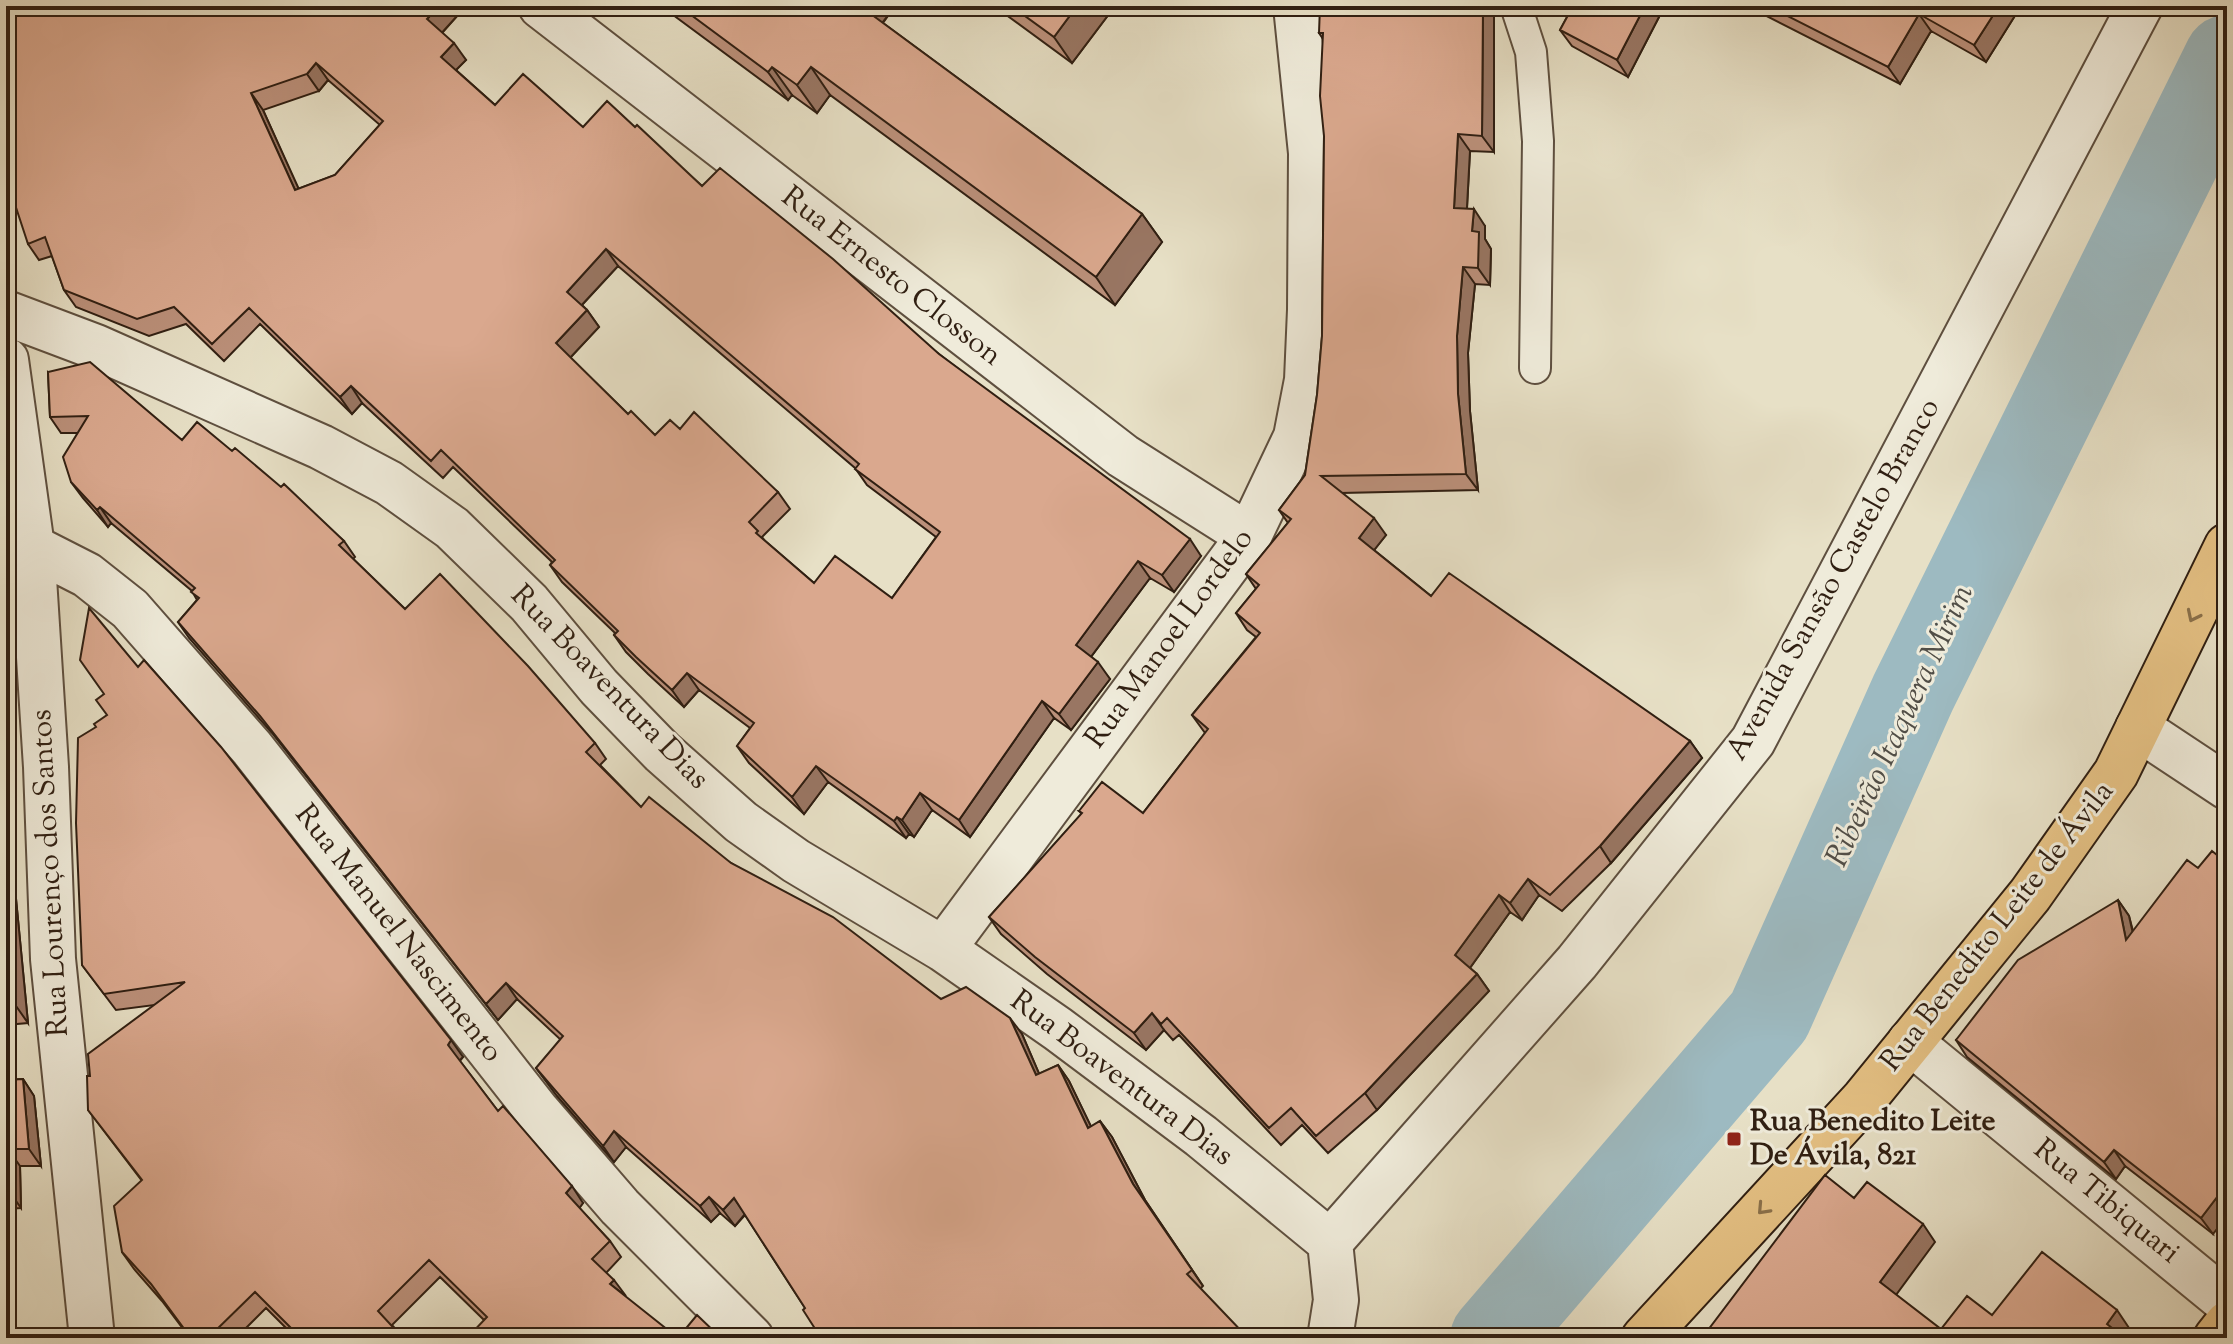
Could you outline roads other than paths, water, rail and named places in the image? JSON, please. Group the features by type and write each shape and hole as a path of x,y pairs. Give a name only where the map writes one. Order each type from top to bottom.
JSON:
{"main road":[{"name":"Rua Benedito Leite de Ávila","path":"1644,1338 1864,1099 2030,895 2116,773 2227,546"},
{"path":"2216,1338 2227,1324"}],"street":[{"name":"Rua Ernesto Closson","path":"541,6 1123,456 1249,536"},
{"name":"Rua Manoel Lordelo","path":"943,949 1249,536 1296,437 1307,380 1311,153 1296,6"},
{"name":"Avenida Sansão Castelo Branco","path":"1330,1242 1577,962 1753,741 2135,8"},
{"name":"Rua Boaventura Dias","path":"6,313 96,347 321,447 389,483 452,528 529,603 599,687 662,752 741,822 796,861 943,949 1058,1029 1201,1136 1330,1242"},
{"name":"Rua Lourenço dos Santos","path":"6,360 32,547 46,767 53,959 92,1338"},
{"name":"Rua Manuel Nascimento","path":"32,547 87,575 130,609 252,748 538,1112 620,1207 751,1338"},
{"path":"2138,728 2227,787"},
{"name":"Rua Tibiquari","path":"1910,1042 2227,1302"},
{"path":"1330,1242 1336,1300 1330,1338"}],"lane":[{"path":"1516,6 1531,52 1538,141 1535,368"}],"waterway":[{"name":"Ribeirão Itaquera Mirim","path":"1493,1338 1769,1016 1913,693 2227,58"}],"place":[{"name":"Rua Benedito Leite De Ávila, 821","path":"1734,1139"}]}
